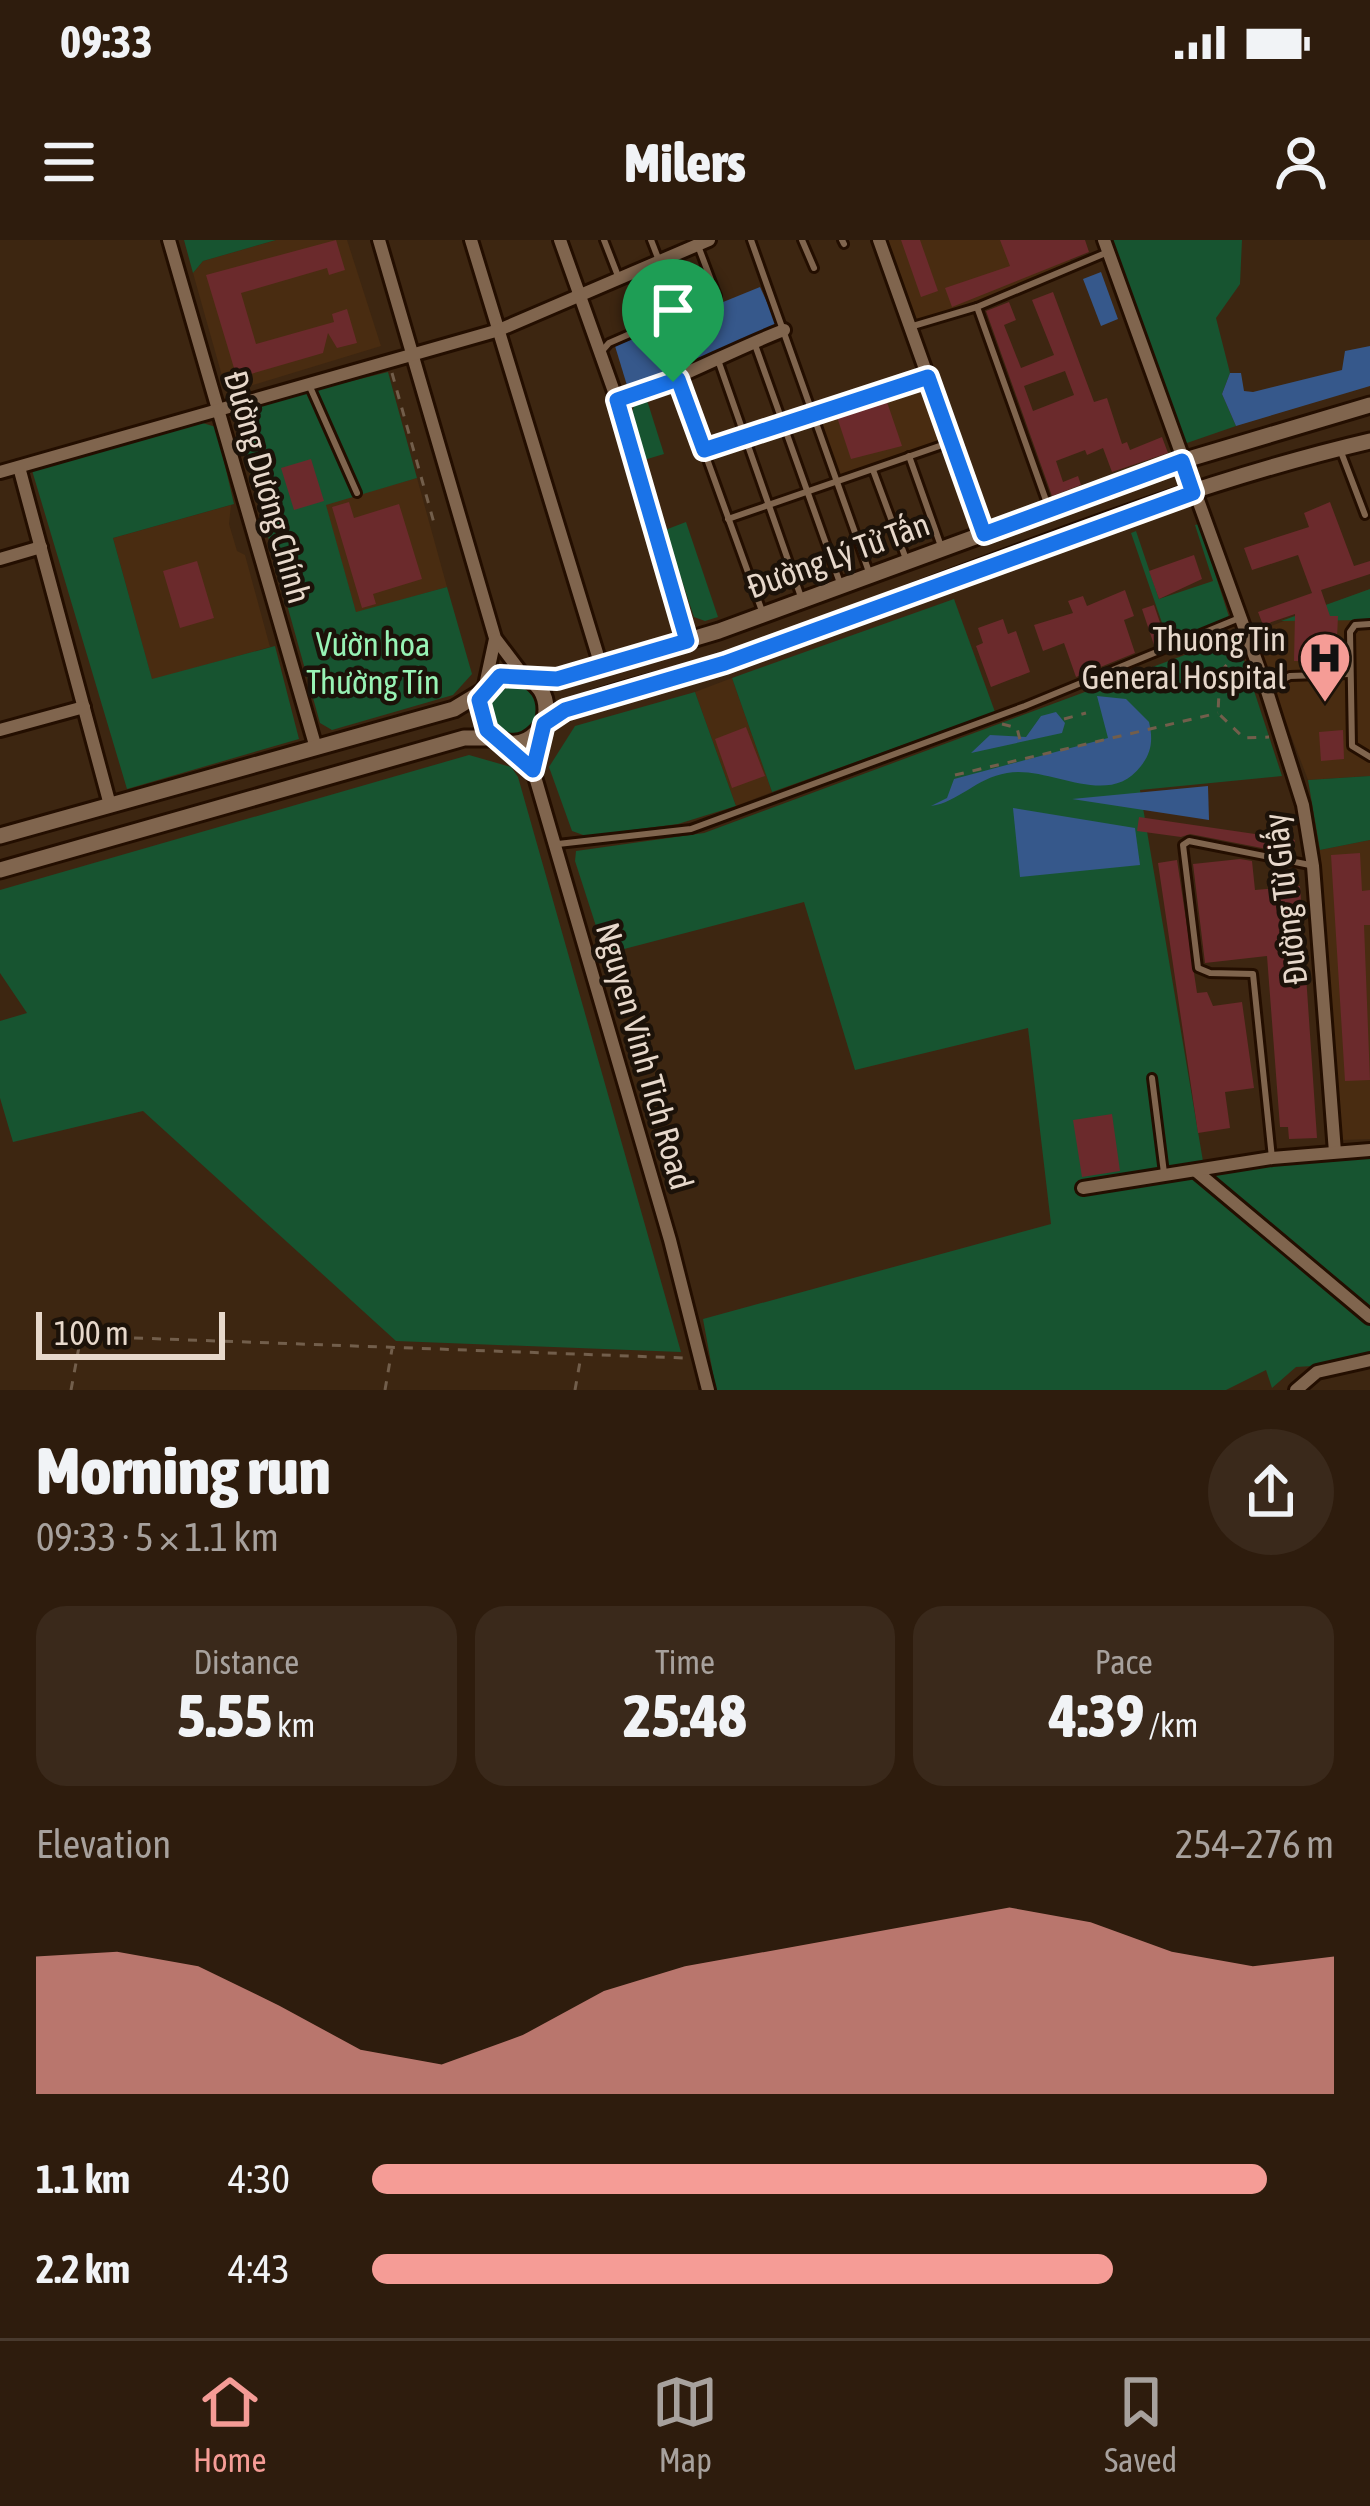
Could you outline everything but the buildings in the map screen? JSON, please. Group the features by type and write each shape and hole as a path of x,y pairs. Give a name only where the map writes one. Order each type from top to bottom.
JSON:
{"street":[{"name":"Đường Dương Chính","path":"169,240 316,748"},
{"path":"379,240 495,638 546,700 533,770 495,738 478,711 495,638"},
{"path":"471,240 601,666"},
{"path":"560,240 617,400 687,641"},
{"path":"879,240 984,534"},
{"path":"0,472 499,330 701,242"},
{"name":"Đường Từ Giấy","path":"1106,246 1266,688 1303,805 1313,866 1335,1152"},
{"path":"617,400 678,379 717,356 784,330"},
{"name":"Đường Lý Tử Tấn","path":"526,676 557,679 687,641 1182,461 1370,405"},
{"path":"1331,415 1340,448"},
{"name":"Đường Lý Tử Tấn","path":"544,724 565,710 725,663 1193,493 1370,441"},
{"path":"19,467 110,806"},
{"path":"961,542 972,573"},
{"path":"0,559 40,547"},
{"path":"0,836 468,705 500,676 526,676"},
{"path":"0,730 84,707"},
{"path":"0,871 464,738 527,740 544,724"},
{"name":"Nguyen Vinh Tich Road","path":"533,770 703,1359 708,1390"},
{"path":"1083,1188 1272,1158 1370,1150"},
{"path":"1196,1171 1370,1317"},
{"path":"1296,1390 1317,1372 1370,1360"}],"lane":[{"path":"604,240 620,280"},
{"path":"651,240 659,261"},
{"path":"751,240 870,576"},
{"path":"802,240 814,268"},
{"path":"601,354 609,343 714,298 717,292 701,242"},
{"path":"910,327 977,307 1106,246"},
{"path":"977,307 1049,510"},
{"path":"754,342 841,586"},
{"path":"717,356 802,600"},
{"path":"704,450 928,377"},
{"path":"678,379 764,615"},
{"path":"309,383 357,493"},
{"path":"728,519 951,442"},
{"path":"1340,448 1366,515"},
{"path":"909,456 942,549"},
{"path":"873,469 907,562"},
{"path":"556,844 691,829 995,716 1240,617"},
{"path":"1370,624 1355,625 1350,632 1352,746 1370,757"},
{"path":"1266,688 1290,676 1351,674"},
{"path":"1272,1158 1253,974 1210,974 1198,968 1183,845 1189,841 1313,866"},
{"path":"1153,1078 1165,1176"}],"path":[{"path":"388,360 434,524"},
{"path":"1251,647 1234,653 1220,673 1215,688 1218,713 1234,732 1254,742 1280,729"},
{"path":"1064,719 1086,712"},
{"path":"955,776 1218,713"},
{"path":"995,716 1017,728 1020,740"},
{"path":"71,1390 81,1336 703,1359"},
{"path":"385,1390 393,1348"},
{"path":"575,1390 581,1354"}],"shaded area":[{"path":"276,240 347,240 381,346 240,389 224,383 193,273 203,261"},
{"path":"886,240 1062,240 1072,264 976,303 915,321"},
{"path":"928,377 951,442 838,481 814,414"},
{"path":"312,451 328,503 417,478 447,587 356,613 325,504 264,522 248,470"},
{"path":"231,505 229,524 237,551 245,555 270,647 152,680 113,538"},
{"name":"Thuong Tin General Hospital","path":"1370,589 1370,776 1308,780 1252,633"},
{"path":"732,678 772,792 736,806 695,692"},
{"path":"1370,840 1370,1139 1341,1140 1320,850"}],"green space":[{"path":"184,240 276,240 203,261 193,273"},
{"path":"1112,240 1242,240 1240,284 1216,318 1230,373 1222,394 1236,426 1184,444"},
{"name":"Vườn hoa Thường Tín","path":"388,372 417,478 326,505 356,612 447,587 472,674 453,695 332,730 320,723 235,418 243,408"},
{"path":"646,397 664,454 644,460 631,419 635,400"},
{"path":"196,421 216,427 234,504 113,538 152,679 275,646 299,739 127,789 31,467"},
{"path":"686,522 718,617 705,621 694,617 665,530"},
{"path":"1199,524 1232,626 1171,649 1131,533 1136,531 1159,599 1213,581 1195,525"},
{"path":"1370,589 1370,620 1281,621"},
{"path":"954,599 995,712 772,792 732,678"},
{"path":"1236,636 1282,776 1140,790 1205,1173 1370,1156 1370,1355 1346,1364 1296,1367 1272,1388 1266,1370 1226,1390 716,1390 703,1319 1051,1224 1028,1028 855,1070 804,902 605,954 575,861 576,851 704,833"},
{"path":"513,686 530,693 537,710 530,727 513,734 496,727 489,710 496,693"},
{"path":"695,692 736,806 678,824 586,836 572,831 549,767 575,726"},
{"path":"469,755 511,767 518,777 681,1352 396,1341 143,1111 13,1142 0,1098 0,1021 27,1013 0,973 0,890"},
{"path":"1370,776 1370,840 1320,850 1308,780"}],"water":[{"path":"1101,272 1118,319 1101,326 1083,279"},
{"path":"760,287 777,324 629,392 615,346"},
{"path":"1370,346 1370,386 1236,426 1222,394 1230,373 1241,373 1244,391 1253,392 1342,370 1345,351"},
{"path":"1097,696 1126,699 1149,722 1147,756 1128,779 1095,785 1007,773 931,806 947,798 954,779 1108,738"},
{"path":"1056,712 1065,723 1062,733 971,753 990,735 1026,737 1041,716"},
{"path":"1208,786 1209,820 1072,799"},
{"path":"1013,808 1135,828 1140,865 1020,877"}],"place":[{"name":"Thuong Tin General Hospital","path":"1325,704"}],"route":[{"path":"928,377 984,534 1182,461 1193,493 725,663 565,710 544,724 533,770 481,721 479,700 490,682 512,674 542,681 557,679 687,641 617,400 673,382 678,379 704,450 928,377"}]}
